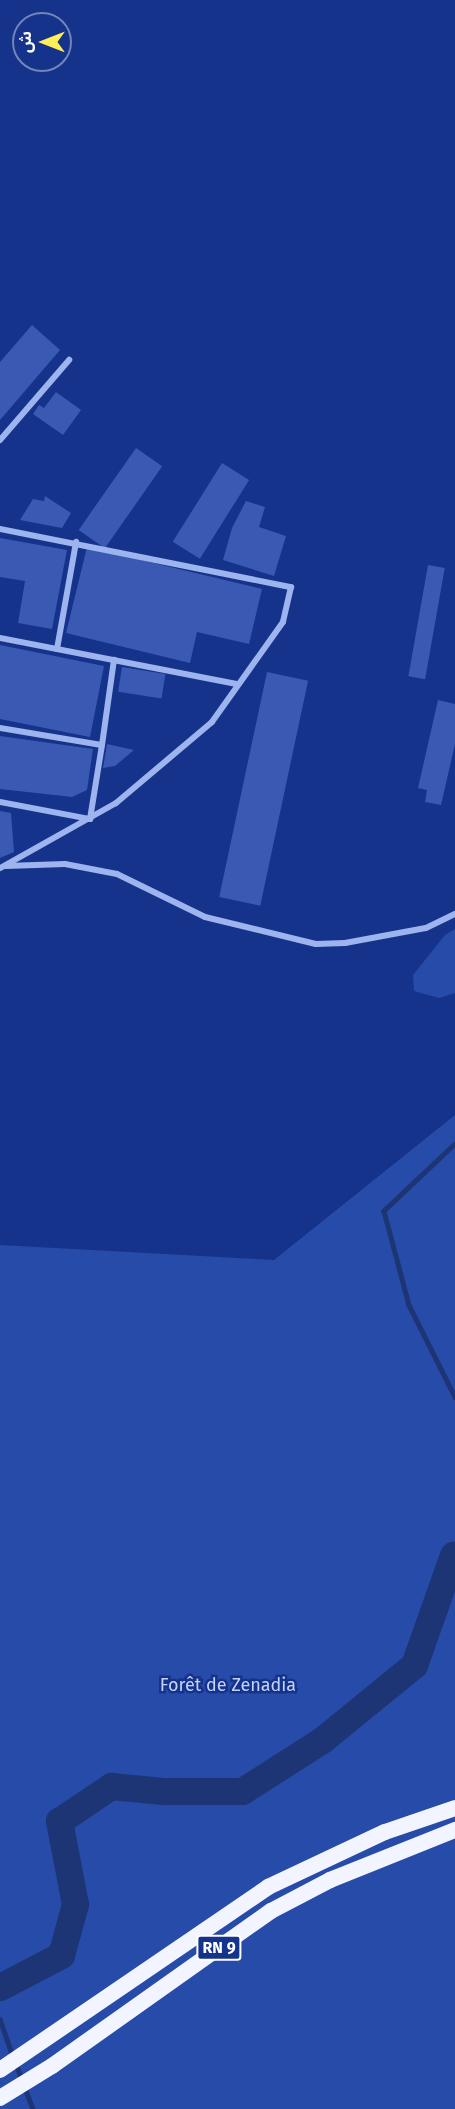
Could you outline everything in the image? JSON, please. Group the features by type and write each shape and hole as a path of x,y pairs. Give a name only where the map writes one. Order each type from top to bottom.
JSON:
{"highway":[{"name":"RN 9","path":"0,2070 268,1887 385,1832 455,1808"},
{"name":"RN 9","path":"0,2098 52,2066 271,1911 330,1880 455,1830"}],"street":[{"path":"0,440 69,360"},
{"path":"0,529 75,542 291,587 283,622 212,722 116,803 2,867"},
{"path":"57,649 75,542"},
{"path":"0,638 237,684"},
{"path":"90,819 114,660"},
{"path":"0,728 102,745"},
{"path":"0,802 90,819"},
{"path":"2,867 65,864 117,874 205,918 316,944 345,943 426,928 455,914"}],"green space":[{"path":"455,929 455,993 439,998 414,991 413,975 445,935"},
{"name":"Forêt de Zenadia","path":"455,1115 455,2109 0,2109 0,1245 274,1260"}],"building":[{"path":"32,325 60,350 0,420 0,362"},
{"path":"56,392 81,410 63,435 33,414 39,405 44,408"},
{"path":"136,448 162,466 105,548 79,530"},
{"path":"222,463 249,480 200,559 173,542"},
{"path":"45,496 71,513 62,528 20,520 33,499 44,501"},
{"path":"246,501 265,507 259,527 286,536 274,576 223,560 232,528"},
{"path":"0,538 67,550 52,629 18,623 25,581 0,577"},
{"path":"87,547 262,589 249,644 197,632 190,663 66,633"},
{"path":"428,565 445,568 425,679 408,676"},
{"path":"0,645 104,666 90,737 0,719"},
{"path":"122,667 165,674 162,699 118,692"},
{"path":"267,672 308,681 260,906 219,897"},
{"path":"438,700 455,704 455,744 441,805 425,802 427,790 418,788"},
{"path":"0,736 93,749 87,790 72,797 0,789"},
{"path":"107,744 134,750 115,766 103,768"},
{"path":"0,811 11,813 14,852 0,858"}],"waterway":[{"path":"455,1144 384,1211 409,1305 455,1397"},
{"path":"455,1545 455,1555"},
{"path":"0,1987 61,1955 75,1904 59,1821 111,1786 163,1791 242,1791 322,1740 414,1665 453,1555"},
{"path":"0,2019 13,2056"},
{"path":"16,2064 33,2109"}]}
